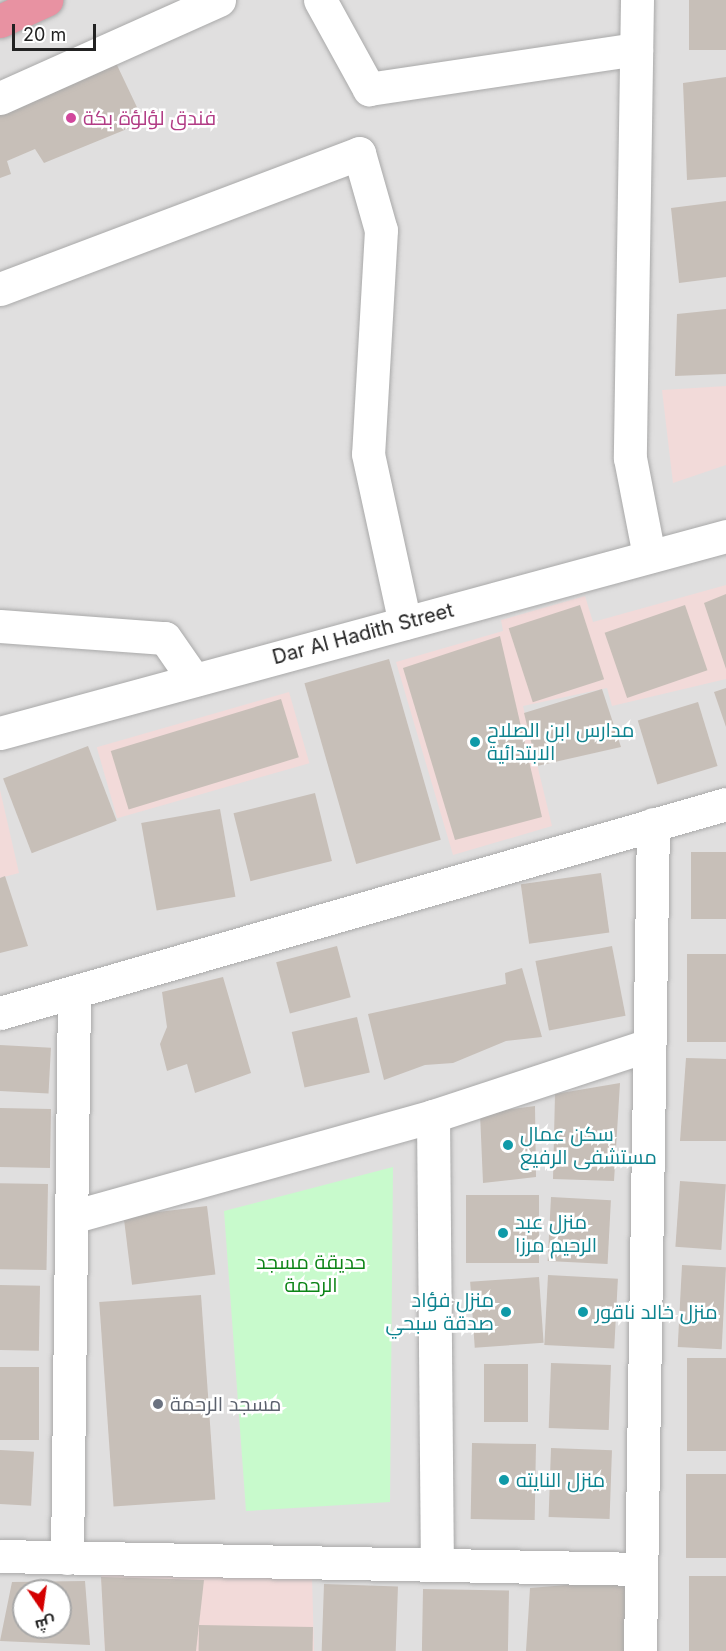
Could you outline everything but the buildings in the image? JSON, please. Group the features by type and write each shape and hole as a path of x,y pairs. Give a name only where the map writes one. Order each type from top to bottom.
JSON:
{"highway":[{"path":"0,21 46,0"}],"street":[{"path":"0,98 219,0"},
{"path":"320,0 369,89 636,49"},
{"path":"637,0 630,458 650,556"},
{"path":"0,289 359,153 381,230 368,454 405,623"},
{"name":"Dar Al Hadith Street","path":"0,733 726,536"},
{"path":"0,626 165,638 194,680"},
{"path":"0,1012 74,993 726,804"},
{"path":"640,1651 653,824"},
{"path":"67,1558 74,993"},
{"path":"72,1217 433,1116 649,1045"},
{"path":"433,1116 437,1565"},
{"path":"0,1557 640,1569"}],"shaded area":[{"path":"0,0 726,0 726,1651 0,1651"},
{"path":"726,386 726,465 673,483 662,390"},
{"path":"726,585 726,679 612,706 607,688 523,706 552,826 453,855 396,662 503,631 501,620 585,596 593,622"},
{"path":"289,692 309,763 117,818 97,747"},
{"path":"0,790 19,873 0,878"},
{"path":"101,1568 312,1578 314,1651 105,1651"}],"green space":[{"name":"حديقة مسجد الرحمة","path":"393,1167 390,1502 246,1511 224,1211"}],"place":[{"name":"فندق لؤلؤة بكة","path":"71,118"},
{"name":"مدارس ابن الصلاح الابتدائية","path":"475,742"},
{"name":"سكن عمال مستشفى الرفيع","path":"508,1145"},
{"name":"منزل عبد الرحيم مرزا","path":"503,1233"},
{"name":"منزل فؤاد صدقة سبحي","path":"506,1312"},
{"name":"منزل خالد ناقور","path":"583,1312"},
{"name":"مسجد الرحمة","path":"158,1404"},
{"name":"منزل النايته","path":"504,1480"}]}
